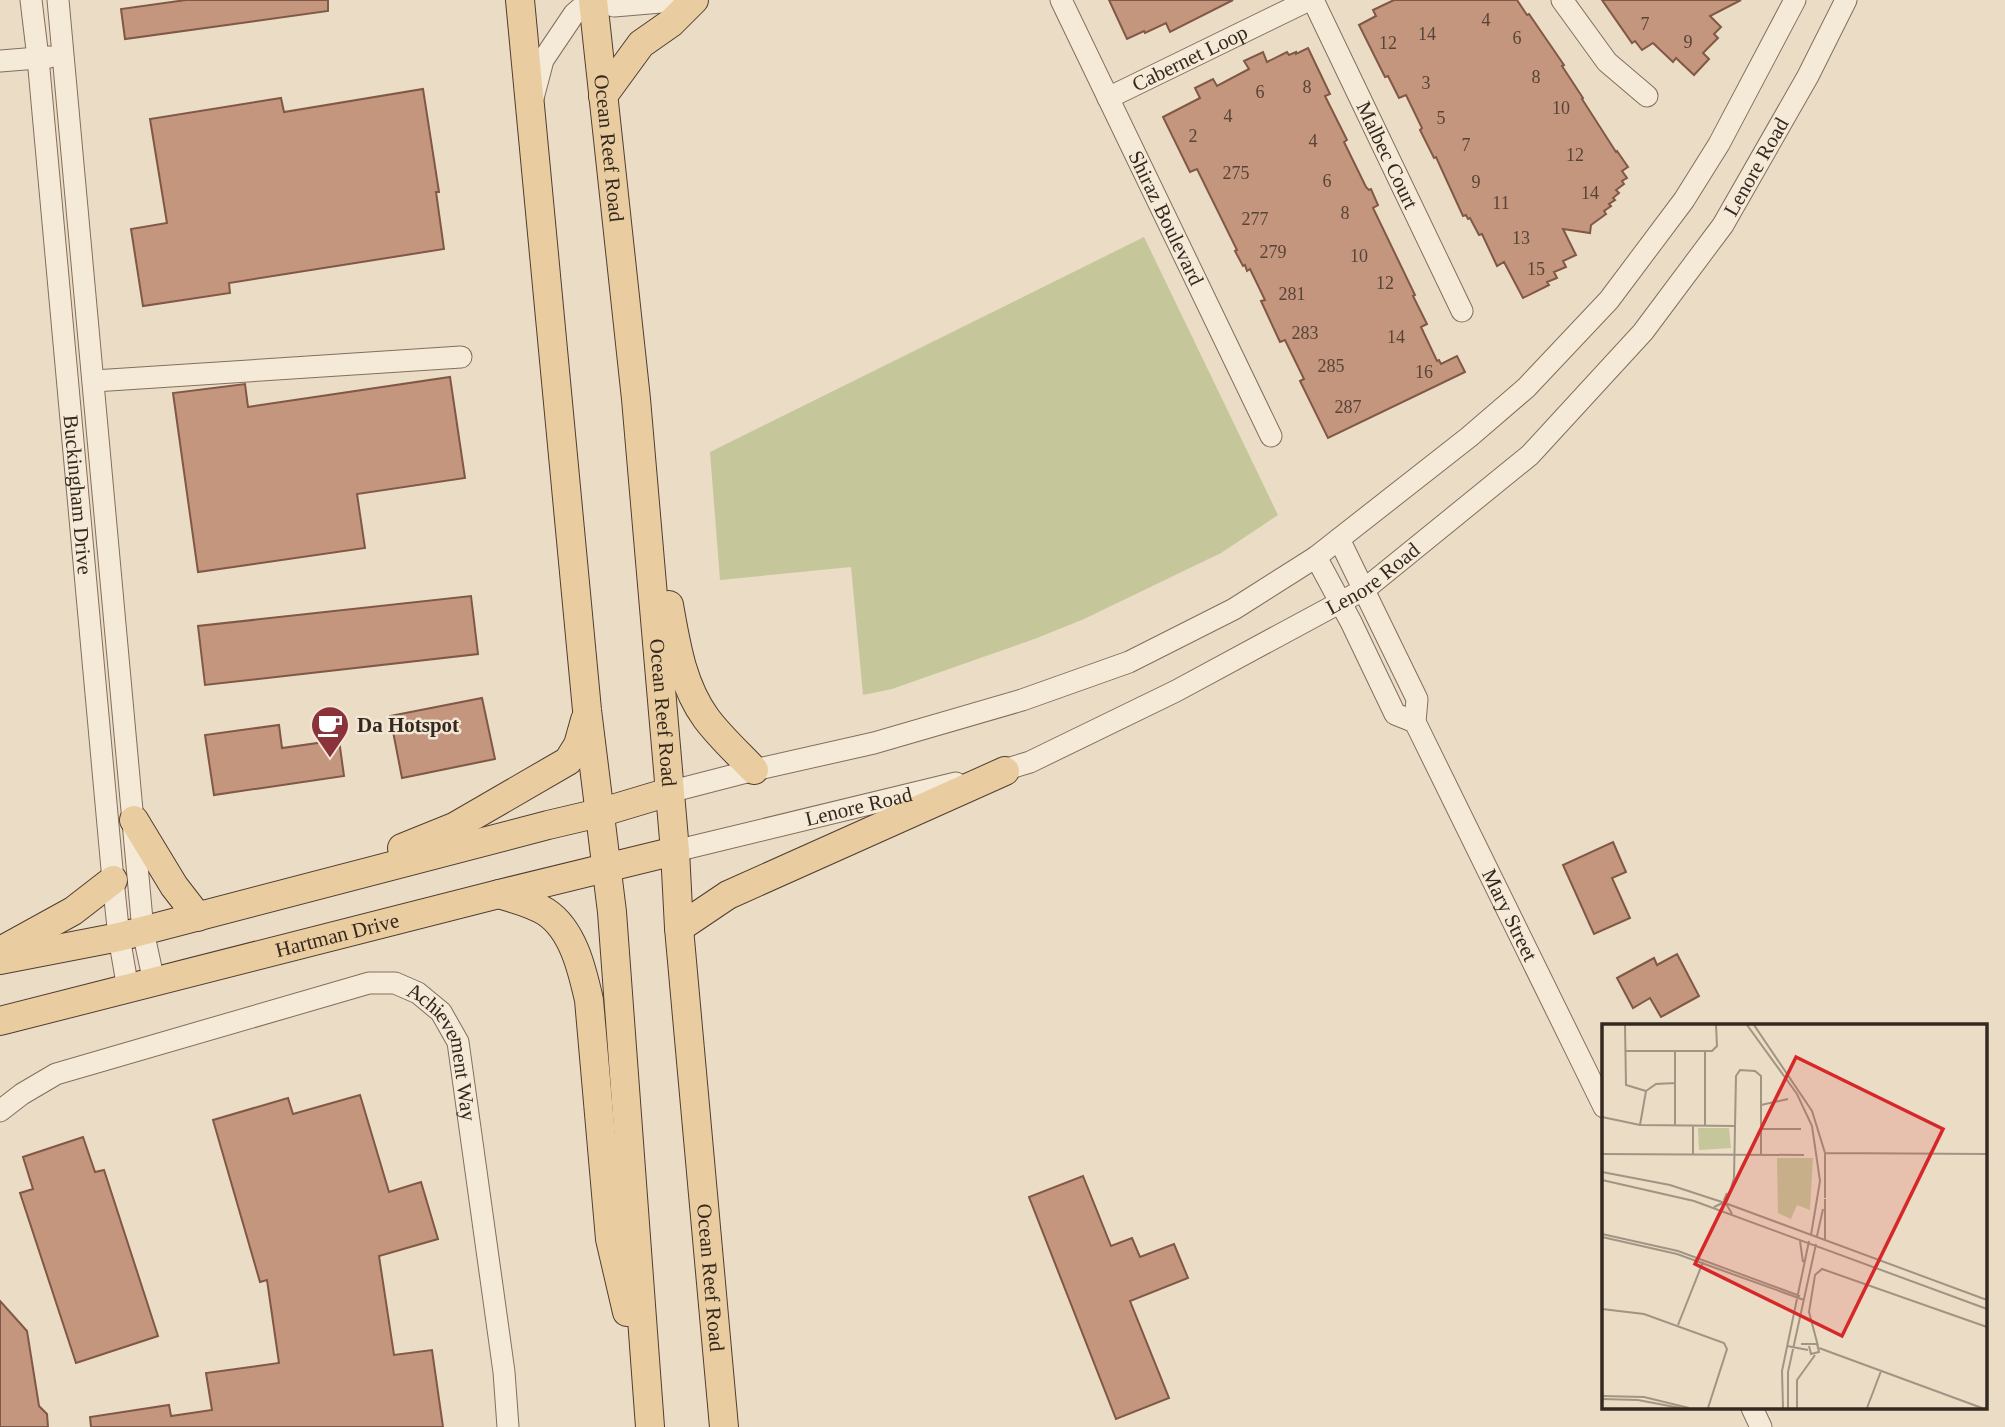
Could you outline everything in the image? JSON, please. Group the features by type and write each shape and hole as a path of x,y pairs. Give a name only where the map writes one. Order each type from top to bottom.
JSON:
{"main road":[{"path":"520,0 587,710 612,912 650,1427"},
{"name":"Ocean Reef Road","path":"593,0 636,399 675,852 679,928 724,1427"},
{"path":"603,96 641,44 671,23 694,0"},
{"path":"636,399 652,470 663,574 685,679 706,719 754,770"},
{"path":"293,893 454,827 568,761 578,745 587,710"},
{"path":"679,928 728,895 1004,771"},
{"path":"0,960 131,934 599,813 670,792"},
{"path":"134,820 174,886 198,917"},
{"name":"Hartman Drive","path":"0,1021 675,852"},
{"path":"0,951 73,911 113,880"},
{"path":"499,894 543,910 559,922 575,951 583,974 589,1000 610,1239 647,1397"}],"street":[{"name":"Buckingham Drive","path":"31,0 113,880 131,934 141,986"},
{"name":"Buckingham Drive","path":"58,0 134,820 131,934"},
{"path":"531,107 544,60 574,14 593,0 614,6 685,0"},
{"name":"Shiraz Boulevard","path":"1061,0 1270,436"},
{"name":"Cabernet Loop","path":"1108,98 1311,0"},
{"name":"Malbec Court","path":"1311,0 1462,310"},
{"path":"1562,0 1606,62 1647,96"},
{"name":"Lenore Road","path":"670,792 874,743 1021,700 1129,662 1234,608 1316,557 1469,437 1526,388 1609,300 1684,200 1719,144 1796,0"},
{"name":"Lenore Road","path":"675,852 1004,771 1030,762 1176,691 1365,589 1530,455 1643,332 1723,225 1808,76 1846,0"},
{"path":"0,61 65,56"},
{"path":"94,380 461,357"},
{"name":"Mary Street","path":"1339,539 1417,699 1415,722 1602,1103"},
{"name":"Mary Street","path":"1316,557 1395,714 1415,722"},
{"name":"Achievement Way","path":"0,1111 22,1094 57,1074 369,983 395,983 418,993 441,1012 458,1042 502,1358 508,1427"},
{"path":"1753,1410 1761,1427"}],"green space":[{"path":"1144,237 1278,515 1221,553 1084,619 892,689 863,695 851,567 720,580 710,452"}],"building":[{"path":"186,0 328,0 328,11 125,39 121,9"},
{"path":"1109,0 1233,0 1170,32 1166,23 1127,39"},
{"path":"1394,0 1517,0 1564,65 1562,66 1582,99 1628,167 1622,171 1627,178 1616,190 1619,193 1613,198 1615,200 1604,211 1606,214 1591,225 1590,233 1563,229 1576,255 1563,261 1566,267 1554,272 1557,278 1547,282 1549,285 1523,298 1504,262 1497,266 1482,234 1479,235 1470,218 1463,216 1436,157 1434,158 1420,130 1422,128 1406,95 1399,98 1388,76 1385,77 1359,25 1376,16 1373,10"},
{"path":"1602,0 1741,0 1710,16 1721,27 1714,34 1718,38 1703,53 1709,59 1694,75 1676,58 1673,62 1653,43 1642,50 1635,41 1632,43"},
{"path":"1308,48 1330,94 1325,96 1347,140 1344,142 1378,205 1373,208 1415,295 1413,296 1427,324 1421,327 1437,361 1441,364 1457,356 1465,372 1328,438 1300,381 1304,379 1285,340 1280,342 1261,301 1265,300 1250,269 1247,271 1245,265 1243,266 1197,169 1190,172 1163,117 1200,98 1195,88 1213,79 1217,86 1249,69 1244,61 1263,52 1267,62 1287,52 1289,55 1296,54"},
{"path":"423,89 439,192 436,192 444,249 229,283 230,293 143,306 131,229 167,223 150,119 281,98 284,112"},
{"path":"450,377 465,478 357,494 365,548 198,572 173,393 245,384 248,407"},
{"path":"471,596 478,654 205,685 198,626"},
{"path":"482,698 495,759 402,778 390,716"},
{"path":"279,725 282,748 339,740 344,776 214,795 205,735"},
{"path":"1613,842 1626,872 1612,878 1630,918 1594,934 1563,865"},
{"path":"1677,954 1699,996 1661,1017 1650,998 1633,1008 1617,978 1654,958 1657,965"},
{"path":"360,1095 389,1192 421,1182 438,1239 379,1256 394,1355 432,1350 443,1427 91,1427 90,1417 169,1405 171,1416 212,1410 206,1373 279,1363 267,1280 260,1282 213,1120 288,1098 293,1114"},
{"path":"83,1137 95,1172 104,1170 158,1336 76,1363 20,1193 33,1189 23,1157"},
{"path":"1083,1176 1111,1246 1132,1238 1140,1257 1174,1244 1188,1278 1130,1301 1169,1398 1116,1419 1029,1197"},
{"path":"0,1301 27,1331 39,1406 47,1414 48,1427 0,1427"}],"place":[{"name":"Da Hotspot","path":"330,759"}]}
